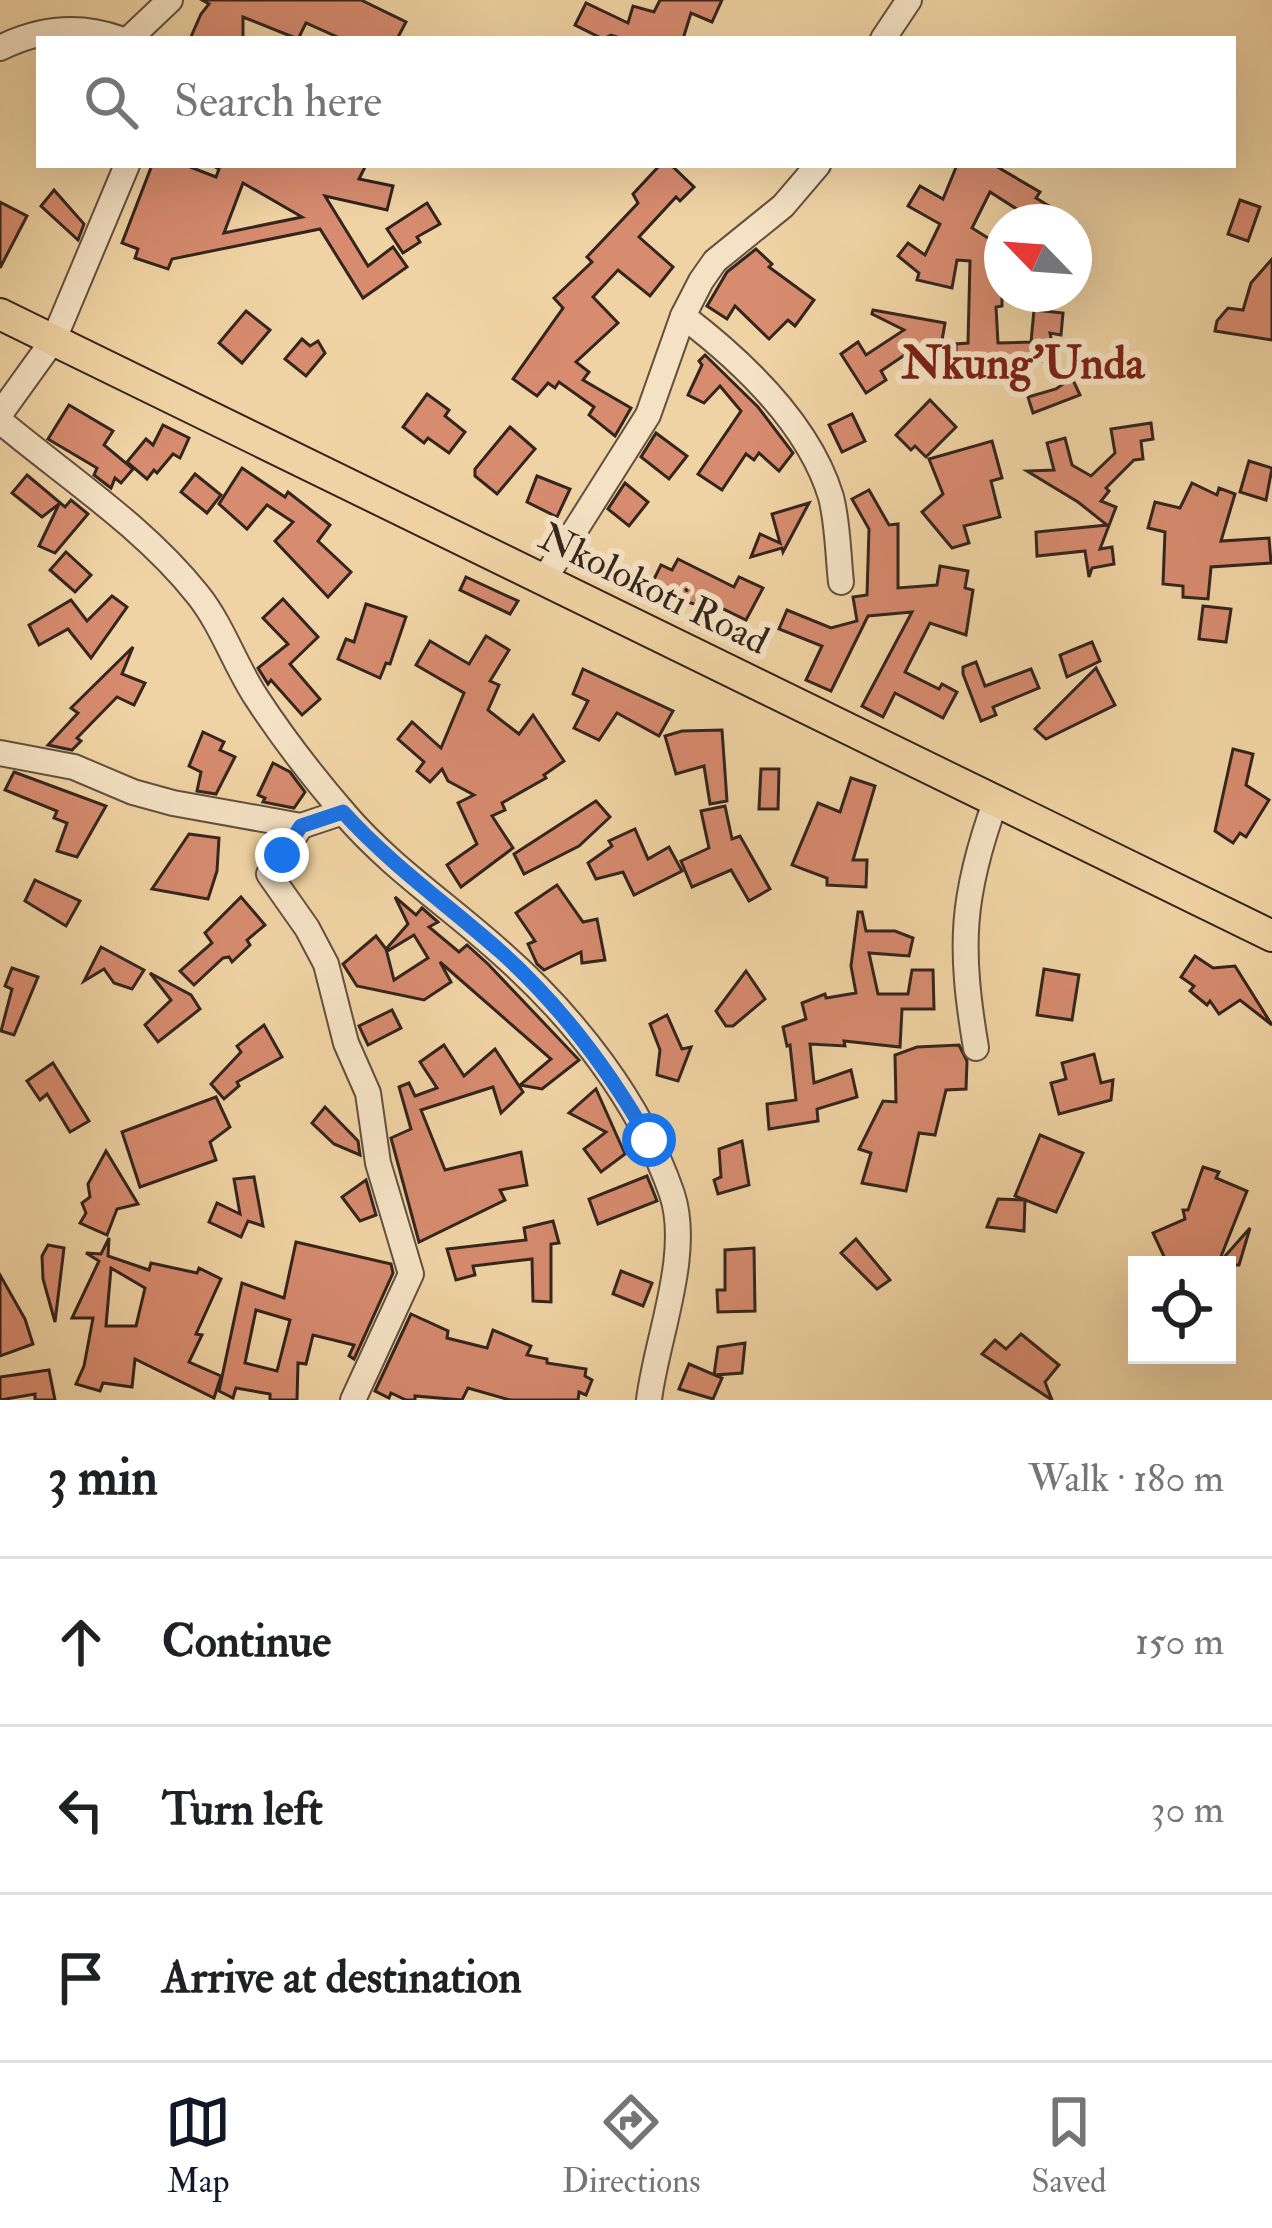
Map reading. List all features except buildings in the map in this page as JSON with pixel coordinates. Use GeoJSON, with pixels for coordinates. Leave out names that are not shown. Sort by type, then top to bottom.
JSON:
{"type":"FeatureCollection","features":[{"type":"Feature","properties":{"kind":"main road","name":"Nkolokoti Road"},"geometry":{"type":"LineString","coordinates":[[0,314],[1272,936]]}},
{"type":"Feature","properties":{"kind":"street"},"geometry":{"type":"LineString","coordinates":[[128,36],[170,0]]}},
{"type":"Feature","properties":{"kind":"street"},"geometry":{"type":"LineString","coordinates":[[885,36],[909,0]]}},
{"type":"Feature","properties":{"kind":"street"},"geometry":{"type":"LineString","coordinates":[[0,48],[31,32],[95,30],[115,36]]}},
{"type":"Feature","properties":{"kind":"street"},"geometry":{"type":"LineString","coordinates":[[126,168],[54,339],[0,418],[143,536],[200,597],[257,698],[343,812],[381,854],[533,984],[616,1083],[649,1140],[673,1197],[677,1224],[670,1310],[649,1400]]}},
{"type":"Feature","properties":{"kind":"street"},"geometry":{"type":"LineString","coordinates":[[545,578],[648,416],[683,316],[715,262],[783,206],[815,168]]}},
{"type":"Feature","properties":{"kind":"street"},"geometry":{"type":"LineString","coordinates":[[683,316],[752,377],[816,459],[832,500],[841,582]]}},
{"type":"Feature","properties":{"kind":"street"},"geometry":{"type":"LineString","coordinates":[[0,754],[74,766],[133,792],[173,802],[301,826],[343,812]]}},
{"type":"Feature","properties":{"kind":"street"},"geometry":{"type":"LineString","coordinates":[[976,1048],[964,976],[965,919],[976,854],[997,800]]}},
{"type":"Feature","properties":{"kind":"street"},"geometry":{"type":"LineString","coordinates":[[301,826],[269,874],[308,928],[326,964],[346,1043],[368,1094],[378,1162],[410,1274],[353,1400]]}},
{"type":"Feature","properties":{"kind":"district","name":"Nkung'Unda"},"geometry":{"type":"Point","coordinates":[1023,364]}},
{"type":"Feature","properties":{"kind":"route"},"geometry":{"type":"LineString","coordinates":[[282,855],[301,826],[343,812],[381,854],[533,984],[616,1083],[649,1140]]}}]}
